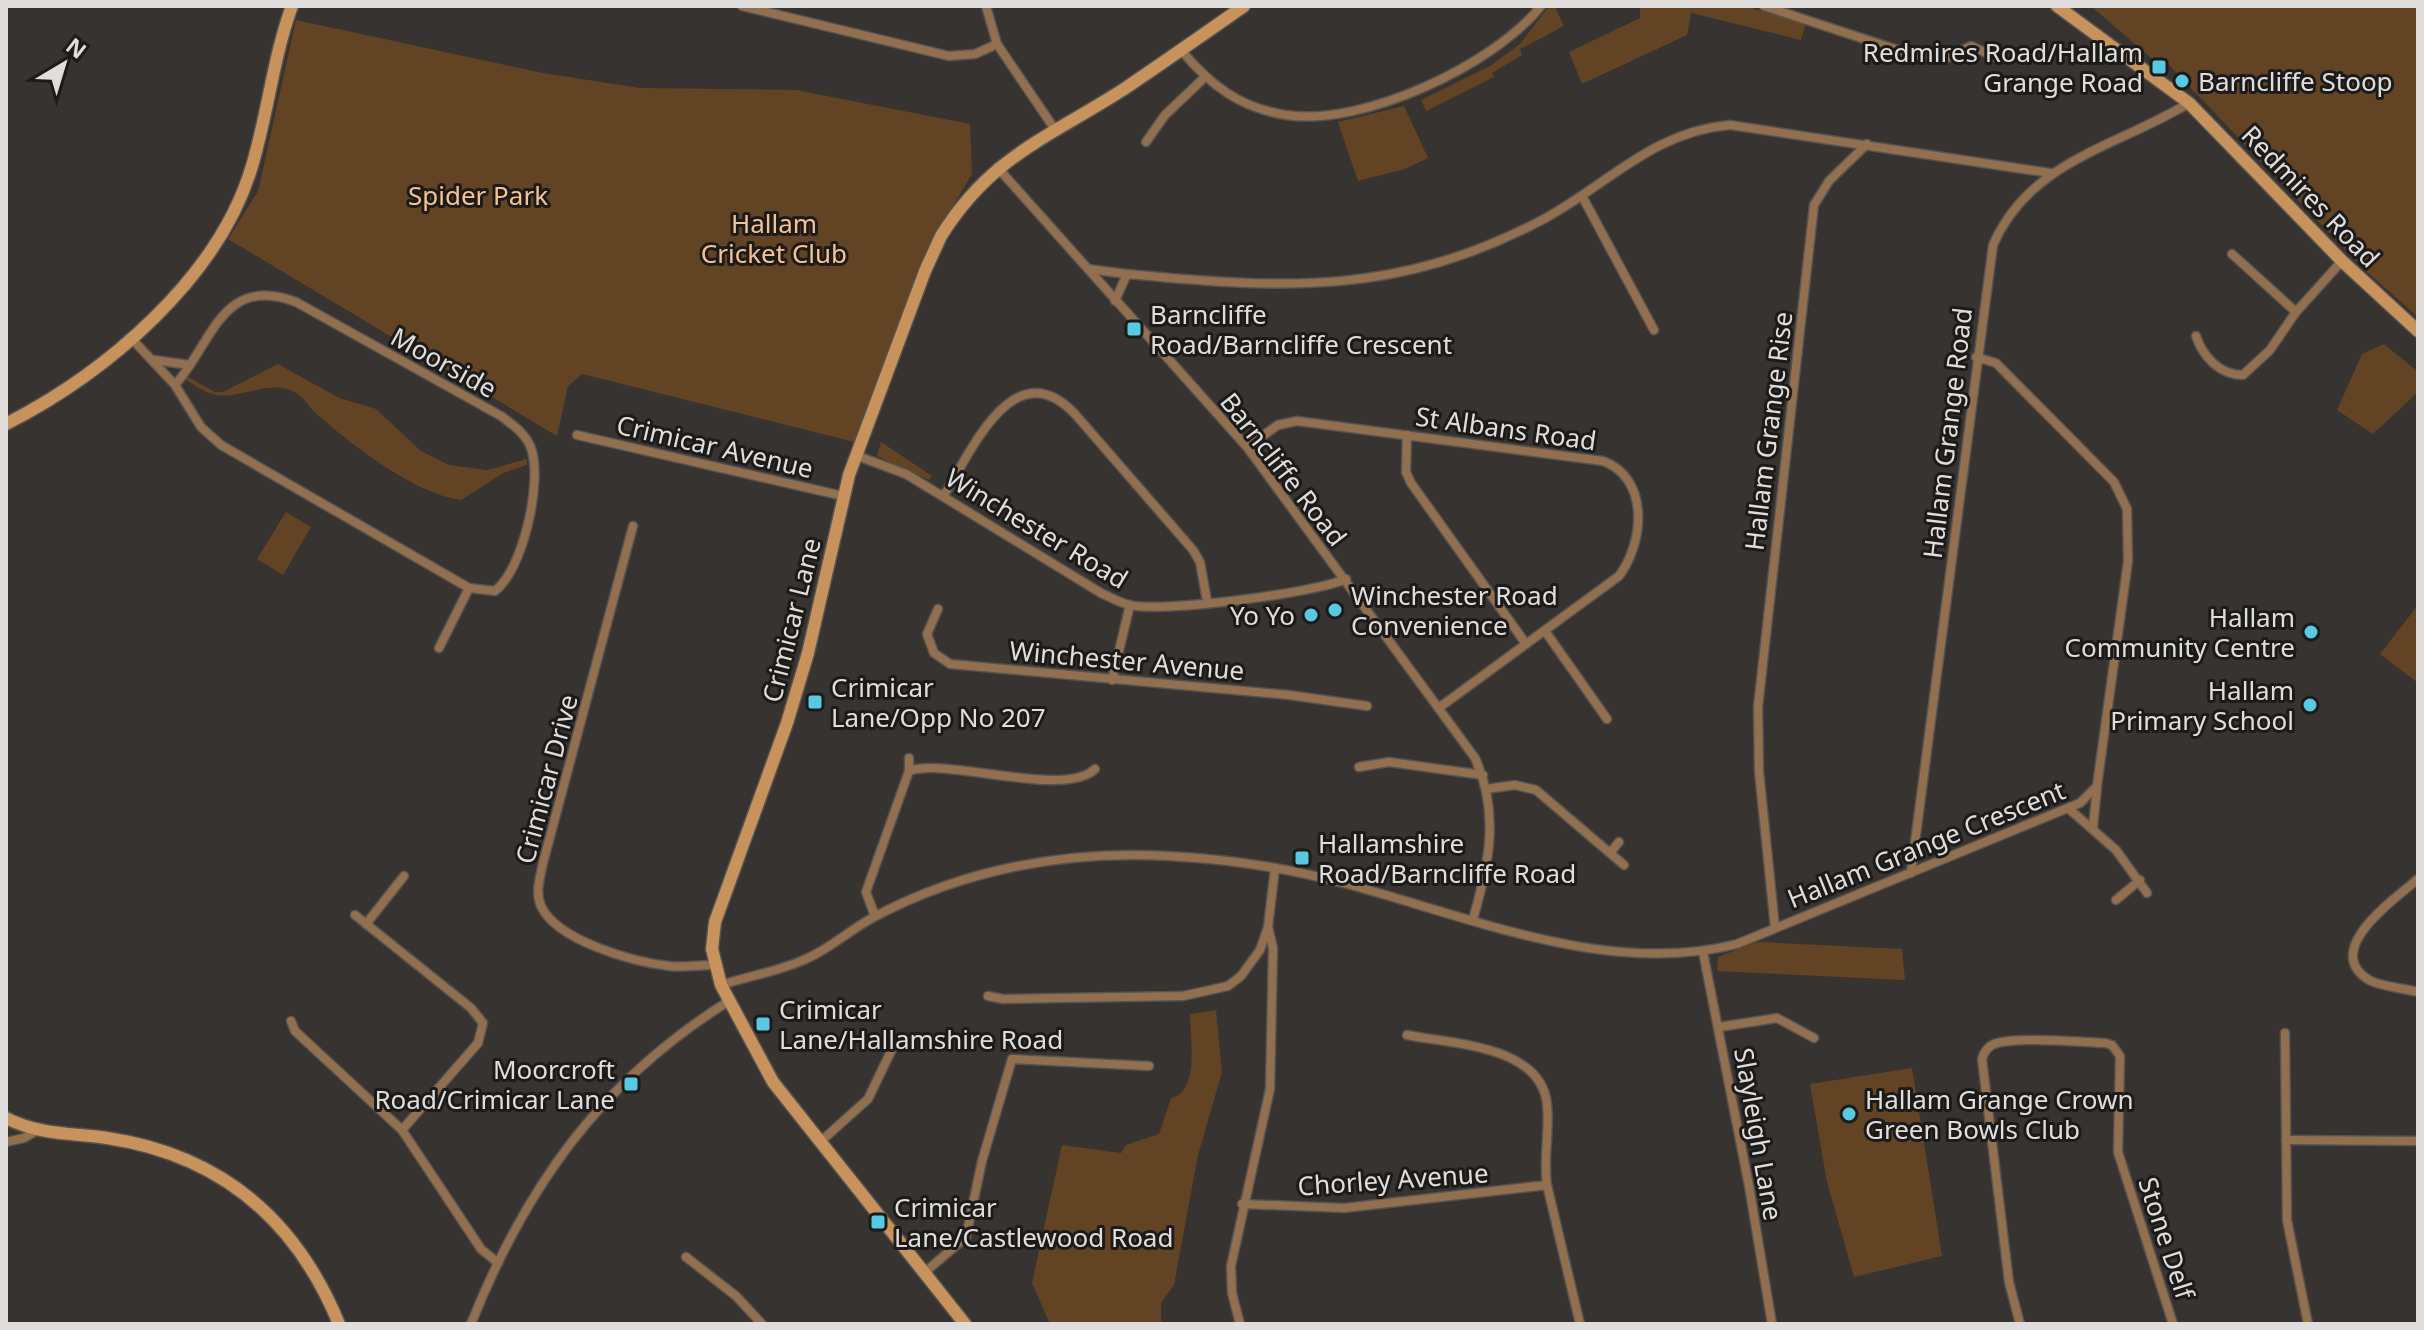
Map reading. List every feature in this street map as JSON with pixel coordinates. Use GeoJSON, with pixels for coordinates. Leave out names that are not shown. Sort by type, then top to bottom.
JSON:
{"type":"FeatureCollection","features":[{"type":"Feature","properties":{"kind":"street"},"geometry":{"type":"LineString","coordinates":[[6,424],[70,390],[132,339],[182,286],[242,194],[252,168],[278,49],[292,6]]}},
{"type":"Feature","properties":{"kind":"street"},"geometry":{"type":"LineString","coordinates":[[742,6],[949,56],[964,57],[997,44]]}},
{"type":"Feature","properties":{"kind":"street"},"geometry":{"type":"LineString","coordinates":[[986,6],[997,44],[1056,131]]}},
{"type":"Feature","properties":{"kind":"street","name":"Crimicar Lane"},"geometry":{"type":"LineString","coordinates":[[965,1324],[773,1082],[713,965],[715,922],[787,723],[855,455],[941,236],[960,205],[997,167],[1181,50],[1244,6]]}},
{"type":"Feature","properties":{"kind":"street"},"geometry":{"type":"LineString","coordinates":[[1181,50],[1204,78],[1232,98],[1285,115],[1318,116],[1363,108],[1420,88],[1481,58],[1511,38],[1541,6]]}},
{"type":"Feature","properties":{"kind":"street"},"geometry":{"type":"LineString","coordinates":[[1764,6],[1913,55],[1947,58],[1971,46],[1997,58]]}},
{"type":"Feature","properties":{"kind":"street","name":"Redmires Road"},"geometry":{"type":"LineString","coordinates":[[2057,6],[2189,103],[2342,261],[2418,331]]}},
{"type":"Feature","properties":{"kind":"street"},"geometry":{"type":"LineString","coordinates":[[1146,142],[1165,115],[1204,78]]}},
{"type":"Feature","properties":{"kind":"street","name":"Hallam Grange Road"},"geometry":{"type":"LineString","coordinates":[[1911,873],[1993,245],[2022,199],[2050,173],[2189,103]]}},
{"type":"Feature","properties":{"kind":"street"},"geometry":{"type":"LineString","coordinates":[[1087,269],[1272,286],[1367,280],[1475,251],[1545,218],[1582,196],[1644,151],[1709,127],[1730,125],[2050,173]]}},
{"type":"Feature","properties":{"kind":"street","name":"Hallam Grange Rise"},"geometry":{"type":"LineString","coordinates":[[1775,928],[1759,771],[1758,707],[1814,205],[1829,181],[1867,144]]}},
{"type":"Feature","properties":{"kind":"street","name":"Barncliffe Road"},"geometry":{"type":"LineString","coordinates":[[997,167],[1247,447],[1440,707],[1483,775],[1486,789],[1490,852],[1473,919]]}},
{"type":"Feature","properties":{"kind":"street"},"geometry":{"type":"LineString","coordinates":[[1582,196],[1654,330]]}},
{"type":"Feature","properties":{"kind":"street"},"geometry":{"type":"LineString","coordinates":[[2232,254],[2296,312]]}},
{"type":"Feature","properties":{"kind":"street"},"geometry":{"type":"LineString","coordinates":[[2196,336],[2206,357],[2223,370],[2243,375],[2270,350],[2296,312],[2342,261]]}},
{"type":"Feature","properties":{"kind":"street"},"geometry":{"type":"LineString","coordinates":[[1115,301],[1127,274]]}},
{"type":"Feature","properties":{"kind":"street","name":"Moorside"},"geometry":{"type":"LineString","coordinates":[[175,385],[228,308],[250,296],[265,293],[296,302],[514,426],[531,448],[533,459],[529,515],[518,554],[503,585],[485,593],[469,588]]}},
{"type":"Feature","properties":{"kind":"street"},"geometry":{"type":"LineString","coordinates":[[132,339],[175,385],[190,414],[221,445],[469,588],[439,648]]}},
{"type":"Feature","properties":{"kind":"street","name":"Hallam Grange Crescent"},"geometry":{"type":"LineString","coordinates":[[721,985],[807,959],[875,916],[963,880],[1063,859],[1166,856],[1275,868],[1555,941],[1652,953],[1703,952],[1775,928],[2080,803],[2097,786],[2128,561],[2127,509],[2114,482],[1996,363],[1976,357]]}},
{"type":"Feature","properties":{"kind":"street"},"geometry":{"type":"LineString","coordinates":[[153,360],[190,365]]}},
{"type":"Feature","properties":{"kind":"street"},"geometry":{"type":"LineString","coordinates":[[944,495],[993,417],[1008,401],[1027,394],[1058,400],[1075,414],[1193,550],[1200,562],[1207,601]]}},
{"type":"Feature","properties":{"kind":"street","name":"St Albans Road"},"geometry":{"type":"LineString","coordinates":[[1247,447],[1286,422],[1603,461],[1614,465],[1631,481],[1636,491],[1637,520],[1625,568],[1440,707]]}},
{"type":"Feature","properties":{"kind":"street","name":"Crimicar Avenue"},"geometry":{"type":"LineString","coordinates":[[577,435],[843,496]]}},
{"type":"Feature","properties":{"kind":"street"},"geometry":{"type":"LineString","coordinates":[[1407,435],[1406,472],[1411,483],[1526,644]]}},
{"type":"Feature","properties":{"kind":"street","name":"Winchester Road"},"geometry":{"type":"LineString","coordinates":[[855,455],[906,474],[1101,593],[1130,605],[1207,601],[1319,589],[1346,579]]}},
{"type":"Feature","properties":{"kind":"street","name":"Crimicar Drive"},"geometry":{"type":"LineString","coordinates":[[633,526],[543,863],[538,895],[550,920],[584,940],[647,963],[673,967],[713,965]]}},
{"type":"Feature","properties":{"kind":"street"},"geometry":{"type":"LineString","coordinates":[[1112,680],[1130,605]]}},
{"type":"Feature","properties":{"kind":"street","name":"Winchester Avenue"},"geometry":{"type":"LineString","coordinates":[[938,609],[927,634],[934,653],[950,664],[1303,696],[1367,706]]}},
{"type":"Feature","properties":{"kind":"street"},"geometry":{"type":"LineString","coordinates":[[1545,631],[1607,719]]}},
{"type":"Feature","properties":{"kind":"street"},"geometry":{"type":"LineString","coordinates":[[875,916],[866,892],[909,771],[909,758]]}},
{"type":"Feature","properties":{"kind":"street"},"geometry":{"type":"LineString","coordinates":[[1359,767],[1389,762],[1483,775]]}},
{"type":"Feature","properties":{"kind":"street"},"geometry":{"type":"LineString","coordinates":[[909,771],[1039,779],[1087,775],[1095,769]]}},
{"type":"Feature","properties":{"kind":"street"},"geometry":{"type":"LineString","coordinates":[[1486,789],[1515,785],[1536,790],[1624,865]]}},
{"type":"Feature","properties":{"kind":"street"},"geometry":{"type":"LineString","coordinates":[[2093,827],[2097,786]]}},
{"type":"Feature","properties":{"kind":"street"},"geometry":{"type":"LineString","coordinates":[[2068,808],[2093,827],[2140,880],[2147,893]]}},
{"type":"Feature","properties":{"kind":"street"},"geometry":{"type":"LineString","coordinates":[[1610,853],[1619,842]]}},
{"type":"Feature","properties":{"kind":"street"},"geometry":{"type":"LineString","coordinates":[[988,996],[1003,999],[1183,996],[1213,992],[1241,976],[1260,950],[1268,927],[1275,868]]}},
{"type":"Feature","properties":{"kind":"street"},"geometry":{"type":"LineString","coordinates":[[366,924],[404,876]]}},
{"type":"Feature","properties":{"kind":"street"},"geometry":{"type":"LineString","coordinates":[[2418,879],[2358,933],[2353,948],[2357,967],[2371,981],[2418,992]]}},
{"type":"Feature","properties":{"kind":"street"},"geometry":{"type":"LineString","coordinates":[[2116,900],[2140,880]]}},
{"type":"Feature","properties":{"kind":"street"},"geometry":{"type":"LineString","coordinates":[[355,915],[478,1015],[483,1023],[478,1043],[402,1130]]}},
{"type":"Feature","properties":{"kind":"street"},"geometry":{"type":"LineString","coordinates":[[1240,1324],[1234,1304],[1231,1266],[1242,1204],[1270,1089],[1272,961],[1268,927]]}},
{"type":"Feature","properties":{"kind":"street"},"geometry":{"type":"LineString","coordinates":[[1260,950],[1272,961]]}},
{"type":"Feature","properties":{"kind":"street","name":"Slayleigh Lane"},"geometry":{"type":"LineString","coordinates":[[1703,952],[1772,1324]]}},
{"type":"Feature","properties":{"kind":"street"},"geometry":{"type":"LineString","coordinates":[[471,1324],[498,1263],[549,1174],[583,1125],[613,1090],[661,1047],[729,1001]]}},
{"type":"Feature","properties":{"kind":"street"},"geometry":{"type":"LineString","coordinates":[[1719,1027],[1777,1018],[1814,1038]]}},
{"type":"Feature","properties":{"kind":"street"},"geometry":{"type":"LineString","coordinates":[[291,1021],[295,1031],[402,1130],[481,1249],[498,1263]]}},
{"type":"Feature","properties":{"kind":"street"},"geometry":{"type":"LineString","coordinates":[[2285,1033],[2287,1220],[2308,1324]]}},
{"type":"Feature","properties":{"kind":"street"},"geometry":{"type":"LineString","coordinates":[[1407,1035],[1501,1054],[1522,1064],[1545,1093],[1544,1164],[1547,1185],[1580,1324]]}},
{"type":"Feature","properties":{"kind":"street","name":"Stone Delf"},"geometry":{"type":"LineString","coordinates":[[2020,1324],[2009,1282],[1982,1059],[1989,1046],[1997,1043],[2043,1042],[2105,1043],[2112,1045],[2120,1056],[2118,1152],[2173,1324]]}},
{"type":"Feature","properties":{"kind":"street"},"geometry":{"type":"LineString","coordinates":[[819,1143],[868,1099],[895,1043]]}},
{"type":"Feature","properties":{"kind":"street"},"geometry":{"type":"LineString","coordinates":[[924,1273],[966,1237],[982,1161],[1012,1059],[1149,1066]]}},
{"type":"Feature","properties":{"kind":"street"},"geometry":{"type":"LineString","coordinates":[[6,1118],[36,1131],[160,1148],[211,1168],[232,1183],[307,1260],[327,1294],[339,1324]]}},
{"type":"Feature","properties":{"kind":"street"},"geometry":{"type":"LineString","coordinates":[[6,1142],[24,1138],[36,1131]]}},
{"type":"Feature","properties":{"kind":"street"},"geometry":{"type":"LineString","coordinates":[[2286,1140],[2418,1141]]}},
{"type":"Feature","properties":{"kind":"street","name":"Chorley Avenue"},"geometry":{"type":"LineString","coordinates":[[1242,1204],[1344,1208],[1547,1185]]}},
{"type":"Feature","properties":{"kind":"street"},"geometry":{"type":"LineString","coordinates":[[686,1257],[736,1296],[762,1324]]}},
{"type":"Feature","properties":{"kind":"green space"},"geometry":{"type":"Polygon","coordinates":[[[1549,6],[1562,6],[1556,9],[1564,26],[1520,49],[1522,55],[1492,73],[1494,77],[1426,111],[1421,100],[1490,66],[1520,44],[1549,6]]]}},
{"type":"Feature","properties":{"kind":"green space"},"geometry":{"type":"Polygon","coordinates":[[[1640,6],[1744,6],[1806,23],[1801,40],[1691,13],[1687,35],[1582,84],[1569,52],[1640,18],[1640,6]]]}},
{"type":"Feature","properties":{"kind":"green space"},"geometry":{"type":"Polygon","coordinates":[[[2084,6],[2418,6],[2418,317],[2365,270],[2166,62],[2157,63],[2093,8],[2084,6]]]}},
{"type":"Feature","properties":{"kind":"green space"},"geometry":{"type":"Polygon","coordinates":[[[296,20],[543,73],[640,88],[796,90],[970,124],[972,174],[925,253],[854,442],[582,374],[568,386],[557,436],[228,239],[258,191],[296,20]]]}},
{"type":"Feature","properties":{"kind":"green space"},"geometry":{"type":"Polygon","coordinates":[[[1404,106],[1428,158],[1405,169],[1358,181],[1338,122],[1404,106]]]}},
{"type":"Feature","properties":{"kind":"green space"},"geometry":{"type":"Polygon","coordinates":[[[2384,344],[2418,372],[2418,392],[2373,434],[2337,410],[2362,354],[2384,344]]]}},
{"type":"Feature","properties":{"kind":"green space"},"geometry":{"type":"Polygon","coordinates":[[[278,364],[339,398],[376,409],[421,451],[449,465],[487,470],[527,459],[527,465],[503,473],[461,500],[443,496],[405,479],[367,454],[316,414],[298,394],[288,389],[266,388],[223,396],[206,392],[186,380],[188,377],[215,392],[223,392],[278,364]]]}},
{"type":"Feature","properties":{"kind":"green space"},"geometry":{"type":"Polygon","coordinates":[[[881,442],[932,476],[929,480],[877,456],[881,442]]]}},
{"type":"Feature","properties":{"kind":"green space"},"geometry":{"type":"Polygon","coordinates":[[[286,512],[311,527],[283,575],[257,559],[286,512]]]}},
{"type":"Feature","properties":{"kind":"green space"},"geometry":{"type":"Polygon","coordinates":[[[2418,605],[2418,683],[2380,654],[2418,605]]]}},
{"type":"Feature","properties":{"kind":"green space"},"geometry":{"type":"Polygon","coordinates":[[[1757,942],[1902,949],[1905,980],[1717,971],[1718,957],[1757,942]]]}},
{"type":"Feature","properties":{"kind":"green space"},"geometry":{"type":"Polygon","coordinates":[[[1216,1010],[1222,1072],[1198,1155],[1174,1285],[1161,1303],[1161,1324],[1050,1324],[1032,1283],[1062,1145],[1121,1153],[1126,1145],[1159,1134],[1171,1098],[1180,1094],[1190,1075],[1190,1014],[1216,1010]]]}},
{"type":"Feature","properties":{"kind":"green space"},"geometry":{"type":"Polygon","coordinates":[[[1912,1068],[1942,1256],[1854,1277],[1827,1182],[1810,1084],[1912,1068]]]}},
{"type":"Feature","properties":{"kind":"place","name":"Redmires Road/Hallam Grange Road"},"geometry":{"type":"Point","coordinates":[2159,67]}},
{"type":"Feature","properties":{"kind":"place","name":"Barncliffe Stoop"},"geometry":{"type":"Point","coordinates":[2182,81]}},
{"type":"Feature","properties":{"kind":"place","name":"Barncliffe Road/Barncliffe Crescent"},"geometry":{"type":"Point","coordinates":[1134,329]}},
{"type":"Feature","properties":{"kind":"place","name":"Winchester Road Convenience"},"geometry":{"type":"Point","coordinates":[1335,610]}},
{"type":"Feature","properties":{"kind":"place","name":"Yo Yo"},"geometry":{"type":"Point","coordinates":[1311,615]}},
{"type":"Feature","properties":{"kind":"place","name":"Hallam Community Centre"},"geometry":{"type":"Point","coordinates":[2311,632]}},
{"type":"Feature","properties":{"kind":"place","name":"Crimicar Lane/Opp No 207"},"geometry":{"type":"Point","coordinates":[815,702]}},
{"type":"Feature","properties":{"kind":"place","name":"Hallam Primary School"},"geometry":{"type":"Point","coordinates":[2310,705]}},
{"type":"Feature","properties":{"kind":"place","name":"Hallamshire Road/Barncliffe Road"},"geometry":{"type":"Point","coordinates":[1302,858]}},
{"type":"Feature","properties":{"kind":"place","name":"Crimicar Lane/Hallamshire Road"},"geometry":{"type":"Point","coordinates":[763,1024]}},
{"type":"Feature","properties":{"kind":"place","name":"Moorcroft Road/Crimicar Lane"},"geometry":{"type":"Point","coordinates":[631,1084]}},
{"type":"Feature","properties":{"kind":"place","name":"Hallam Grange Crown Green Bowls Club"},"geometry":{"type":"Point","coordinates":[1849,1114]}},
{"type":"Feature","properties":{"kind":"place","name":"Crimicar Lane/Castlewood Road"},"geometry":{"type":"Point","coordinates":[878,1222]}},
{"type":"Feature","properties":{"kind":"park label","name":"Spider Park"},"geometry":{"type":"Point","coordinates":[478,195]}},
{"type":"Feature","properties":{"kind":"park label","name":"Hallam Cricket Club"},"geometry":{"type":"Point","coordinates":[774,238]}}]}
